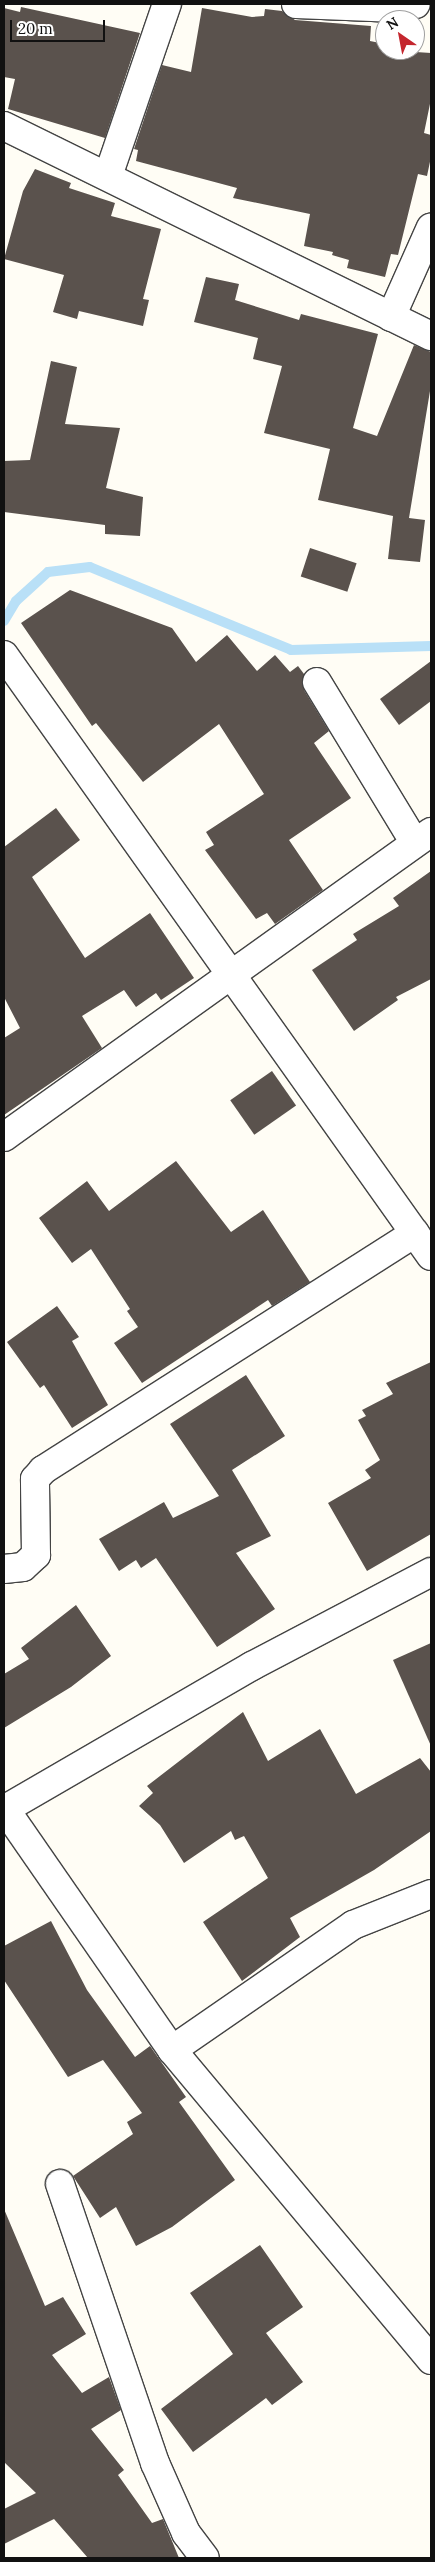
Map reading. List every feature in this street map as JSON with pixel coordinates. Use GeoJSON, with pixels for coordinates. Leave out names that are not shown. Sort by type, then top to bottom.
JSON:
{"type":"FeatureCollection","features":[{"type":"Feature","properties":{"kind":"street"},"geometry":{"type":"LineString","coordinates":[[108,176],[166,4]]}},
{"type":"Feature","properties":{"kind":"street"},"geometry":{"type":"LineString","coordinates":[[296,4],[397,8],[416,4]]}},
{"type":"Feature","properties":{"kind":"street"},"geometry":{"type":"LineString","coordinates":[[4,126],[431,336]]}},
{"type":"Feature","properties":{"kind":"street"},"geometry":{"type":"LineString","coordinates":[[390,317],[431,227]]}},
{"type":"Feature","properties":{"kind":"street"},"geometry":{"type":"LineString","coordinates":[[4,655],[431,1256]]}},
{"type":"Feature","properties":{"kind":"street"},"geometry":{"type":"LineString","coordinates":[[4,1137],[423,837],[318,682]]}},
{"type":"Feature","properties":{"kind":"street"},"geometry":{"type":"LineString","coordinates":[[4,1569],[23,1567],[36,1555],[35,1479],[43,1470],[415,1233]]}},
{"type":"Feature","properties":{"kind":"street"},"geometry":{"type":"LineString","coordinates":[[431,1572],[252,1666],[5,1809],[172,2050],[431,2360]]}},
{"type":"Feature","properties":{"kind":"street"},"geometry":{"type":"LineString","coordinates":[[172,2050],[353,1925],[431,1894]]}},
{"type":"Feature","properties":{"kind":"street"},"geometry":{"type":"LineString","coordinates":[[60,2184],[155,2463],[186,2533],[205,2558]]}},
{"type":"Feature","properties":{"kind":"building"},"geometry":{"type":"Polygon","coordinates":[[[21,7],[140,33],[105,138],[8,109],[15,79],[4,77],[4,8],[20,12],[21,7]]]}},
{"type":"Feature","properties":{"kind":"building"},"geometry":{"type":"Polygon","coordinates":[[[202,8],[252,17],[264,16],[265,9],[282,11],[295,20],[371,26],[370,41],[375,42],[375,60],[425,60],[425,53],[431,53],[431,99],[424,133],[431,135],[431,157],[427,176],[418,174],[398,255],[391,254],[385,277],[347,268],[349,260],[332,255],[333,252],[304,246],[310,214],[233,198],[237,188],[136,161],[138,150],[134,149],[162,65],[191,72],[202,8]]]}},
{"type":"Feature","properties":{"kind":"building"},"geometry":{"type":"Polygon","coordinates":[[[35,169],[71,183],[69,188],[115,203],[111,216],[161,229],[143,299],[149,300],[143,326],[79,311],[77,319],[53,312],[64,275],[4,259],[23,191],[35,169]]]}},
{"type":"Feature","properties":{"kind":"building"},"geometry":{"type":"Polygon","coordinates":[[[206,277],[239,284],[235,300],[299,320],[301,314],[378,334],[353,428],[377,436],[414,345],[431,352],[431,385],[409,518],[425,520],[420,562],[388,559],[393,516],[318,500],[330,449],[264,433],[282,366],[253,359],[258,338],[194,322],[206,277]]]}},
{"type":"Feature","properties":{"kind":"building"},"geometry":{"type":"Polygon","coordinates":[[[51,361],[77,367],[65,424],[120,428],[106,488],[143,497],[140,536],[105,534],[105,525],[4,512],[4,461],[30,460],[51,361]]]}},
{"type":"Feature","properties":{"kind":"building"},"geometry":{"type":"Polygon","coordinates":[[[310,548],[357,563],[347,592],[301,577],[310,548]]]}},
{"type":"Feature","properties":{"kind":"building"},"geometry":{"type":"Polygon","coordinates":[[[70,590],[172,628],[196,662],[227,635],[257,671],[275,655],[290,672],[298,666],[304,674],[304,690],[329,731],[314,743],[351,798],[289,840],[323,890],[275,924],[267,913],[256,919],[205,850],[214,845],[206,832],[264,794],[219,724],[143,782],[96,723],[92,726],[21,623],[70,590]]]}},
{"type":"Feature","properties":{"kind":"building"},"geometry":{"type":"Polygon","coordinates":[[[431,661],[431,701],[399,725],[380,699],[431,661]]]}},
{"type":"Feature","properties":{"kind":"building"},"geometry":{"type":"Polygon","coordinates":[[[56,808],[80,840],[32,877],[85,958],[150,913],[194,978],[161,1000],[156,993],[136,1007],[124,990],[82,1016],[102,1048],[4,1115],[4,1038],[20,1028],[4,997],[4,847],[56,808]]]}},
{"type":"Feature","properties":{"kind":"building"},"geometry":{"type":"Polygon","coordinates":[[[431,871],[431,979],[396,997],[398,1000],[354,1031],[312,970],[357,940],[353,934],[399,906],[393,898],[431,871]]]}},
{"type":"Feature","properties":{"kind":"building"},"geometry":{"type":"Polygon","coordinates":[[[272,1071],[296,1105],[254,1135],[230,1100],[272,1071]]]}},
{"type":"Feature","properties":{"kind":"building"},"geometry":{"type":"Polygon","coordinates":[[[176,1161],[231,1232],[263,1210],[310,1282],[272,1306],[268,1300],[142,1383],[114,1343],[138,1327],[127,1311],[130,1309],[91,1249],[72,1263],[39,1218],[87,1181],[109,1211],[176,1161]]]}},
{"type":"Feature","properties":{"kind":"building"},"geometry":{"type":"Polygon","coordinates":[[[57,1306],[79,1337],[72,1341],[108,1405],[72,1428],[44,1385],[40,1388],[7,1342],[57,1306]]]}},
{"type":"Feature","properties":{"kind":"building"},"geometry":{"type":"Polygon","coordinates":[[[431,1362],[431,1534],[367,1571],[328,1503],[371,1478],[365,1470],[380,1460],[358,1420],[366,1416],[362,1410],[393,1394],[386,1383],[431,1362]]]}},
{"type":"Feature","properties":{"kind":"building"},"geometry":{"type":"Polygon","coordinates":[[[246,1375],[285,1436],[232,1470],[271,1536],[236,1553],[275,1609],[217,1647],[156,1558],[141,1568],[136,1560],[119,1571],[99,1539],[164,1502],[173,1518],[219,1496],[170,1424],[246,1375]]]}},
{"type":"Feature","properties":{"kind":"building"},"geometry":{"type":"Polygon","coordinates":[[[76,1605],[111,1656],[71,1687],[4,1728],[4,1674],[29,1659],[21,1648],[76,1605]]]}},
{"type":"Feature","properties":{"kind":"building"},"geometry":{"type":"Polygon","coordinates":[[[431,1643],[431,1746],[393,1660],[431,1643]]]}},
{"type":"Feature","properties":{"kind":"building"},"geometry":{"type":"Polygon","coordinates":[[[243,1712],[268,1761],[320,1729],[356,1794],[420,1758],[431,1772],[431,1831],[374,1870],[290,1918],[300,1937],[242,1981],[203,1922],[268,1878],[244,1836],[235,1840],[231,1831],[184,1863],[160,1825],[139,1806],[153,1793],[147,1786],[243,1712]]]}},
{"type":"Feature","properties":{"kind":"building"},"geometry":{"type":"Polygon","coordinates":[[[51,1921],[87,1990],[135,2057],[150,2046],[186,2097],[179,2102],[235,2180],[172,2227],[136,2246],[116,2207],[100,2218],[73,2176],[133,2134],[127,2122],[142,2113],[103,2060],[68,2077],[4,1980],[4,1946],[51,1921]]]}},
{"type":"Feature","properties":{"kind":"building"},"geometry":{"type":"Polygon","coordinates":[[[4,2209],[45,2306],[63,2297],[86,2334],[52,2355],[82,2393],[109,2377],[121,2410],[91,2429],[124,2470],[118,2475],[152,2523],[163,2519],[179,2558],[88,2558],[54,2519],[4,2544],[4,2509],[36,2493],[4,2462],[4,2209]]]}},
{"type":"Feature","properties":{"kind":"building"},"geometry":{"type":"Polygon","coordinates":[[[260,2245],[303,2307],[266,2333],[303,2382],[272,2405],[266,2398],[193,2452],[161,2409],[233,2354],[190,2293],[260,2245]]]}},
{"type":"Feature","properties":{"kind":"waterway"},"geometry":{"type":"LineString","coordinates":[[4,621],[16,601],[48,572],[90,567],[291,650],[431,646]]}}]}
